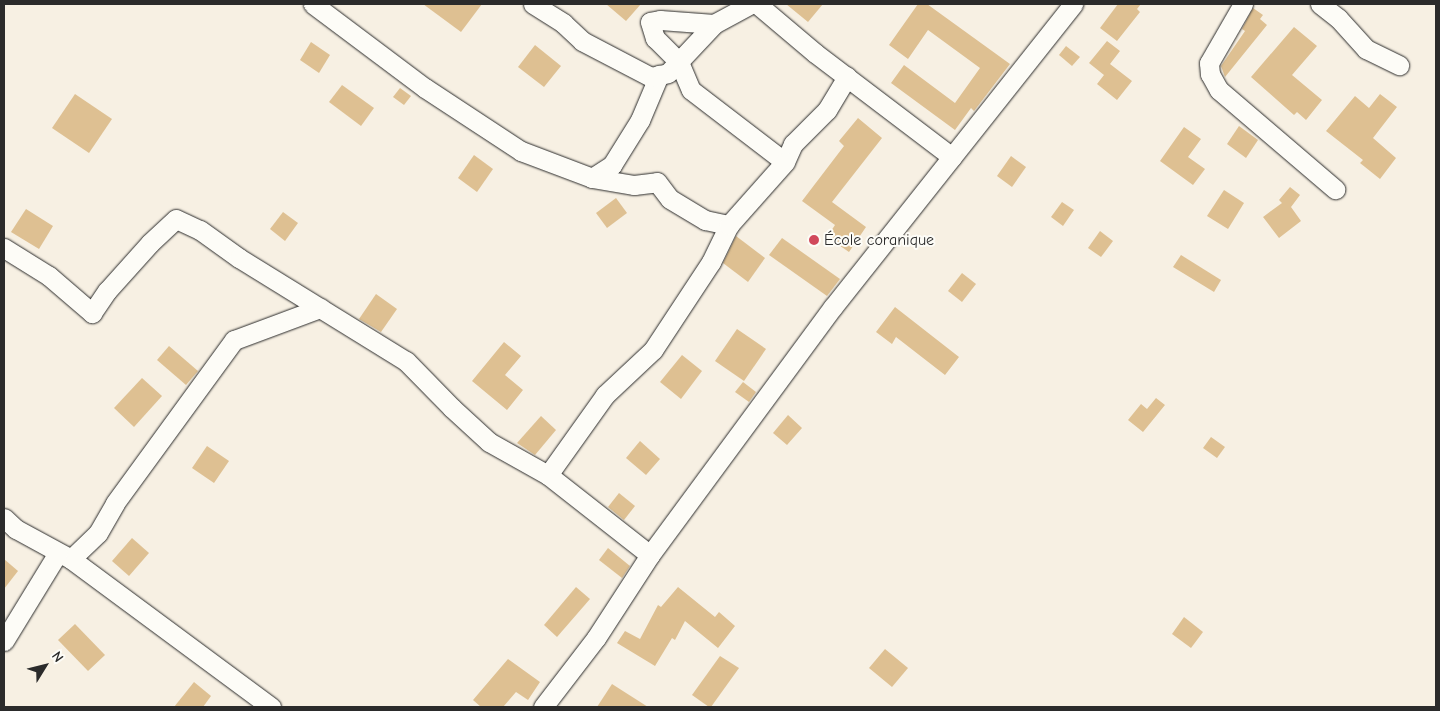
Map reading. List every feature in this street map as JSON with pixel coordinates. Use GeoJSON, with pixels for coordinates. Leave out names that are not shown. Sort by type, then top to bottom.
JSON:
{"type":"FeatureCollection","features":[{"type":"Feature","properties":{"kind":"street"},"geometry":{"type":"LineString","coordinates":[[313,4],[425,88],[521,151],[592,178],[634,185],[657,182],[670,199],[706,220],[729,225]]}},
{"type":"Feature","properties":{"kind":"street"},"geometry":{"type":"LineString","coordinates":[[533,4],[563,23],[582,41],[651,77],[668,73],[714,24],[751,4]]}},
{"type":"Feature","properties":{"kind":"street"},"geometry":{"type":"LineString","coordinates":[[757,4],[847,77],[952,157]]}},
{"type":"Feature","properties":{"kind":"street"},"geometry":{"type":"LineString","coordinates":[[543,707],[596,638],[650,555],[833,307],[1073,4]]}},
{"type":"Feature","properties":{"kind":"street"},"geometry":{"type":"LineString","coordinates":[[1243,4],[1209,63],[1210,74],[1219,90],[1335,189]]}},
{"type":"Feature","properties":{"kind":"street"},"geometry":{"type":"LineString","coordinates":[[1320,4],[1338,18],[1366,49],[1399,65]]}},
{"type":"Feature","properties":{"kind":"street"},"geometry":{"type":"LineString","coordinates":[[714,24],[660,20],[650,22],[655,38],[680,62],[691,90],[785,162]]}},
{"type":"Feature","properties":{"kind":"street"},"geometry":{"type":"LineString","coordinates":[[592,178],[612,165],[640,120],[659,76]]}},
{"type":"Feature","properties":{"kind":"street"},"geometry":{"type":"LineString","coordinates":[[548,475],[605,395],[653,350],[707,269],[729,225],[785,162],[793,144],[828,110],[847,77]]}},
{"type":"Feature","properties":{"kind":"street"},"geometry":{"type":"LineString","coordinates":[[4,248],[49,276],[92,313],[107,291],[150,243],[176,219],[200,230],[239,258],[406,361],[452,408],[489,442],[548,475],[650,555]]}},
{"type":"Feature","properties":{"kind":"street"},"geometry":{"type":"LineString","coordinates":[[4,641],[64,556],[98,533],[115,503],[234,340],[320,308]]}},
{"type":"Feature","properties":{"kind":"street"},"geometry":{"type":"LineString","coordinates":[[4,518],[16,529],[64,556],[271,707]]}},
{"type":"Feature","properties":{"kind":"building"},"geometry":{"type":"Polygon","coordinates":[[[423,4],[482,4],[461,32],[423,4]]]}},
{"type":"Feature","properties":{"kind":"building"},"geometry":{"type":"Polygon","coordinates":[[[606,4],[641,4],[626,21],[606,4]]]}},
{"type":"Feature","properties":{"kind":"building"},"geometry":{"type":"Polygon","coordinates":[[[786,4],[823,4],[808,22],[786,4]]]}},
{"type":"Feature","properties":{"kind":"building"},"geometry":{"type":"Polygon","coordinates":[[[918,4],[927,4],[1010,64],[974,111],[971,108],[955,130],[891,83],[904,65],[955,103],[980,68],[928,30],[908,59],[889,45],[918,4]]]}},
{"type":"Feature","properties":{"kind":"building"},"geometry":{"type":"Polygon","coordinates":[[[1118,4],[1141,4],[1137,9],[1140,12],[1117,41],[1100,28],[1118,4]]]}},
{"type":"Feature","properties":{"kind":"building"},"geometry":{"type":"Polygon","coordinates":[[[1253,8],[1263,15],[1260,19],[1267,25],[1225,77],[1221,66],[1245,31],[1242,29],[1253,8]]]}},
{"type":"Feature","properties":{"kind":"building"},"geometry":{"type":"Polygon","coordinates":[[[1294,27],[1317,46],[1292,75],[1322,100],[1306,120],[1297,112],[1294,115],[1251,77],[1294,27]]]}},
{"type":"Feature","properties":{"kind":"building"},"geometry":{"type":"Polygon","coordinates":[[[1107,41],[1120,51],[1110,64],[1132,81],[1117,100],[1097,84],[1104,75],[1089,63],[1107,41]]]}},
{"type":"Feature","properties":{"kind":"building"},"geometry":{"type":"Polygon","coordinates":[[[311,42],[330,55],[319,73],[300,60],[311,42]]]}},
{"type":"Feature","properties":{"kind":"building"},"geometry":{"type":"Polygon","coordinates":[[[535,45],[561,66],[544,87],[518,67],[535,45]]]}},
{"type":"Feature","properties":{"kind":"building"},"geometry":{"type":"Polygon","coordinates":[[[1066,46],[1080,57],[1072,66],[1059,55],[1066,46]]]}},
{"type":"Feature","properties":{"kind":"building"},"geometry":{"type":"Polygon","coordinates":[[[342,85],[374,108],[361,126],[329,102],[342,85]]]}},
{"type":"Feature","properties":{"kind":"building"},"geometry":{"type":"Polygon","coordinates":[[[400,88],[411,96],[404,105],[393,97],[400,88]]]}},
{"type":"Feature","properties":{"kind":"building"},"geometry":{"type":"Polygon","coordinates":[[[75,94],[112,119],[89,153],[52,128],[75,94]]]}},
{"type":"Feature","properties":{"kind":"building"},"geometry":{"type":"Polygon","coordinates":[[[1380,94],[1397,107],[1373,138],[1396,158],[1380,179],[1360,163],[1363,160],[1326,131],[1355,96],[1369,108],[1380,94]]]}},
{"type":"Feature","properties":{"kind":"building"},"geometry":{"type":"Polygon","coordinates":[[[858,118],[882,138],[832,202],[866,227],[849,252],[827,237],[835,225],[802,201],[844,146],[839,141],[858,118]]]}},
{"type":"Feature","properties":{"kind":"building"},"geometry":{"type":"Polygon","coordinates":[[[1239,126],[1258,140],[1246,158],[1227,144],[1239,126]]]}},
{"type":"Feature","properties":{"kind":"building"},"geometry":{"type":"Polygon","coordinates":[[[1184,127],[1201,139],[1188,157],[1205,169],[1193,185],[1160,161],[1184,127]]]}},
{"type":"Feature","properties":{"kind":"building"},"geometry":{"type":"Polygon","coordinates":[[[474,155],[493,169],[477,192],[458,178],[474,155]]]}},
{"type":"Feature","properties":{"kind":"building"},"geometry":{"type":"Polygon","coordinates":[[[1011,156],[1026,167],[1012,187],[997,176],[1011,156]]]}},
{"type":"Feature","properties":{"kind":"building"},"geometry":{"type":"Polygon","coordinates":[[[1290,187],[1300,195],[1291,207],[1301,221],[1279,238],[1263,217],[1282,203],[1279,200],[1290,187]]]}},
{"type":"Feature","properties":{"kind":"building"},"geometry":{"type":"Polygon","coordinates":[[[1224,190],[1244,203],[1228,229],[1207,216],[1224,190]]]}},
{"type":"Feature","properties":{"kind":"building"},"geometry":{"type":"Polygon","coordinates":[[[616,198],[627,213],[607,228],[596,213],[616,198]]]}},
{"type":"Feature","properties":{"kind":"building"},"geometry":{"type":"Polygon","coordinates":[[[1062,202],[1074,210],[1063,226],[1051,217],[1062,202]]]}},
{"type":"Feature","properties":{"kind":"building"},"geometry":{"type":"Polygon","coordinates":[[[26,209],[53,226],[39,249],[11,232],[26,209]]]}},
{"type":"Feature","properties":{"kind":"building"},"geometry":{"type":"Polygon","coordinates":[[[283,212],[298,223],[285,241],[270,229],[283,212]]]}},
{"type":"Feature","properties":{"kind":"building"},"geometry":{"type":"Polygon","coordinates":[[[1100,231],[1113,241],[1101,257],[1088,248],[1100,231]]]}},
{"type":"Feature","properties":{"kind":"building"},"geometry":{"type":"Polygon","coordinates":[[[736,236],[765,258],[748,282],[723,263],[736,236]]]}},
{"type":"Feature","properties":{"kind":"building"},"geometry":{"type":"Polygon","coordinates":[[[782,238],[840,279],[827,296],[769,255],[782,238]]]}},
{"type":"Feature","properties":{"kind":"building"},"geometry":{"type":"Polygon","coordinates":[[[1181,255],[1221,280],[1214,292],[1173,267],[1181,255]]]}},
{"type":"Feature","properties":{"kind":"building"},"geometry":{"type":"Polygon","coordinates":[[[962,273],[976,284],[962,302],[948,291],[962,273]]]}},
{"type":"Feature","properties":{"kind":"building"},"geometry":{"type":"Polygon","coordinates":[[[376,294],[397,309],[381,332],[359,319],[376,294]]]}},
{"type":"Feature","properties":{"kind":"building"},"geometry":{"type":"Polygon","coordinates":[[[895,307],[959,357],[945,375],[896,337],[892,344],[876,332],[895,307]]]}},
{"type":"Feature","properties":{"kind":"building"},"geometry":{"type":"Polygon","coordinates":[[[737,329],[766,349],[744,381],[715,361],[737,329]]]}},
{"type":"Feature","properties":{"kind":"building"},"geometry":{"type":"Polygon","coordinates":[[[504,342],[521,356],[505,375],[523,390],[507,410],[472,381],[504,342]]]}},
{"type":"Feature","properties":{"kind":"building"},"geometry":{"type":"Polygon","coordinates":[[[169,346],[198,371],[186,385],[157,360],[169,346]]]}},
{"type":"Feature","properties":{"kind":"building"},"geometry":{"type":"Polygon","coordinates":[[[682,355],[702,371],[681,399],[660,382],[682,355]]]}},
{"type":"Feature","properties":{"kind":"building"},"geometry":{"type":"Polygon","coordinates":[[[142,378],[162,396],[134,427],[114,408],[142,378]]]}},
{"type":"Feature","properties":{"kind":"building"},"geometry":{"type":"Polygon","coordinates":[[[743,382],[756,392],[749,402],[735,392],[743,382]]]}},
{"type":"Feature","properties":{"kind":"building"},"geometry":{"type":"Polygon","coordinates":[[[1156,398],[1165,405],[1143,432],[1128,420],[1141,404],[1147,409],[1156,398]]]}},
{"type":"Feature","properties":{"kind":"building"},"geometry":{"type":"Polygon","coordinates":[[[788,415],[802,428],[787,445],[773,433],[788,415]]]}},
{"type":"Feature","properties":{"kind":"building"},"geometry":{"type":"Polygon","coordinates":[[[541,416],[556,430],[535,455],[517,443],[541,416]]]}},
{"type":"Feature","properties":{"kind":"building"},"geometry":{"type":"Polygon","coordinates":[[[1211,437],[1225,447],[1217,458],[1203,448],[1211,437]]]}},
{"type":"Feature","properties":{"kind":"building"},"geometry":{"type":"Polygon","coordinates":[[[640,441],[660,459],[646,475],[626,458],[640,441]]]}},
{"type":"Feature","properties":{"kind":"building"},"geometry":{"type":"Polygon","coordinates":[[[207,446],[229,461],[214,483],[192,468],[207,446]]]}},
{"type":"Feature","properties":{"kind":"building"},"geometry":{"type":"Polygon","coordinates":[[[619,493],[635,506],[624,520],[608,507],[619,493]]]}},
{"type":"Feature","properties":{"kind":"building"},"geometry":{"type":"Polygon","coordinates":[[[132,538],[149,553],[129,576],[112,561],[132,538]]]}},
{"type":"Feature","properties":{"kind":"building"},"geometry":{"type":"Polygon","coordinates":[[[608,548],[630,566],[622,578],[599,560],[608,548]]]}},
{"type":"Feature","properties":{"kind":"building"},"geometry":{"type":"Polygon","coordinates":[[[4,559],[18,571],[4,589],[4,559]]]}},
{"type":"Feature","properties":{"kind":"building"},"geometry":{"type":"Polygon","coordinates":[[[576,587],[590,599],[557,637],[544,625],[576,587]]]}},
{"type":"Feature","properties":{"kind":"building"},"geometry":{"type":"Polygon","coordinates":[[[678,587],[715,617],[719,612],[735,626],[718,648],[685,621],[675,640],[672,638],[655,666],[617,643],[625,631],[640,639],[658,605],[661,607],[678,587]]]}},
{"type":"Feature","properties":{"kind":"building"},"geometry":{"type":"Polygon","coordinates":[[[1184,617],[1203,632],[1191,648],[1172,634],[1184,617]]]}},
{"type":"Feature","properties":{"kind":"building"},"geometry":{"type":"Polygon","coordinates":[[[75,624],[105,655],[88,671],[58,640],[75,624]]]}},
{"type":"Feature","properties":{"kind":"building"},"geometry":{"type":"Polygon","coordinates":[[[885,649],[908,668],[892,687],[869,668],[885,649]]]}},
{"type":"Feature","properties":{"kind":"building"},"geometry":{"type":"Polygon","coordinates":[[[720,656],[739,668],[711,707],[709,707],[692,695],[720,656]]]}},
{"type":"Feature","properties":{"kind":"building"},"geometry":{"type":"Polygon","coordinates":[[[508,659],[540,682],[528,700],[516,692],[503,707],[481,707],[473,700],[508,659]]]}},
{"type":"Feature","properties":{"kind":"building"},"geometry":{"type":"Polygon","coordinates":[[[194,682],[211,696],[203,707],[174,707],[194,682]]]}},
{"type":"Feature","properties":{"kind":"building"},"geometry":{"type":"Polygon","coordinates":[[[612,684],[648,707],[597,707],[612,684]]]}},
{"type":"Feature","properties":{"kind":"place","name":"École coranique"},"geometry":{"type":"Point","coordinates":[814,240]}}]}
